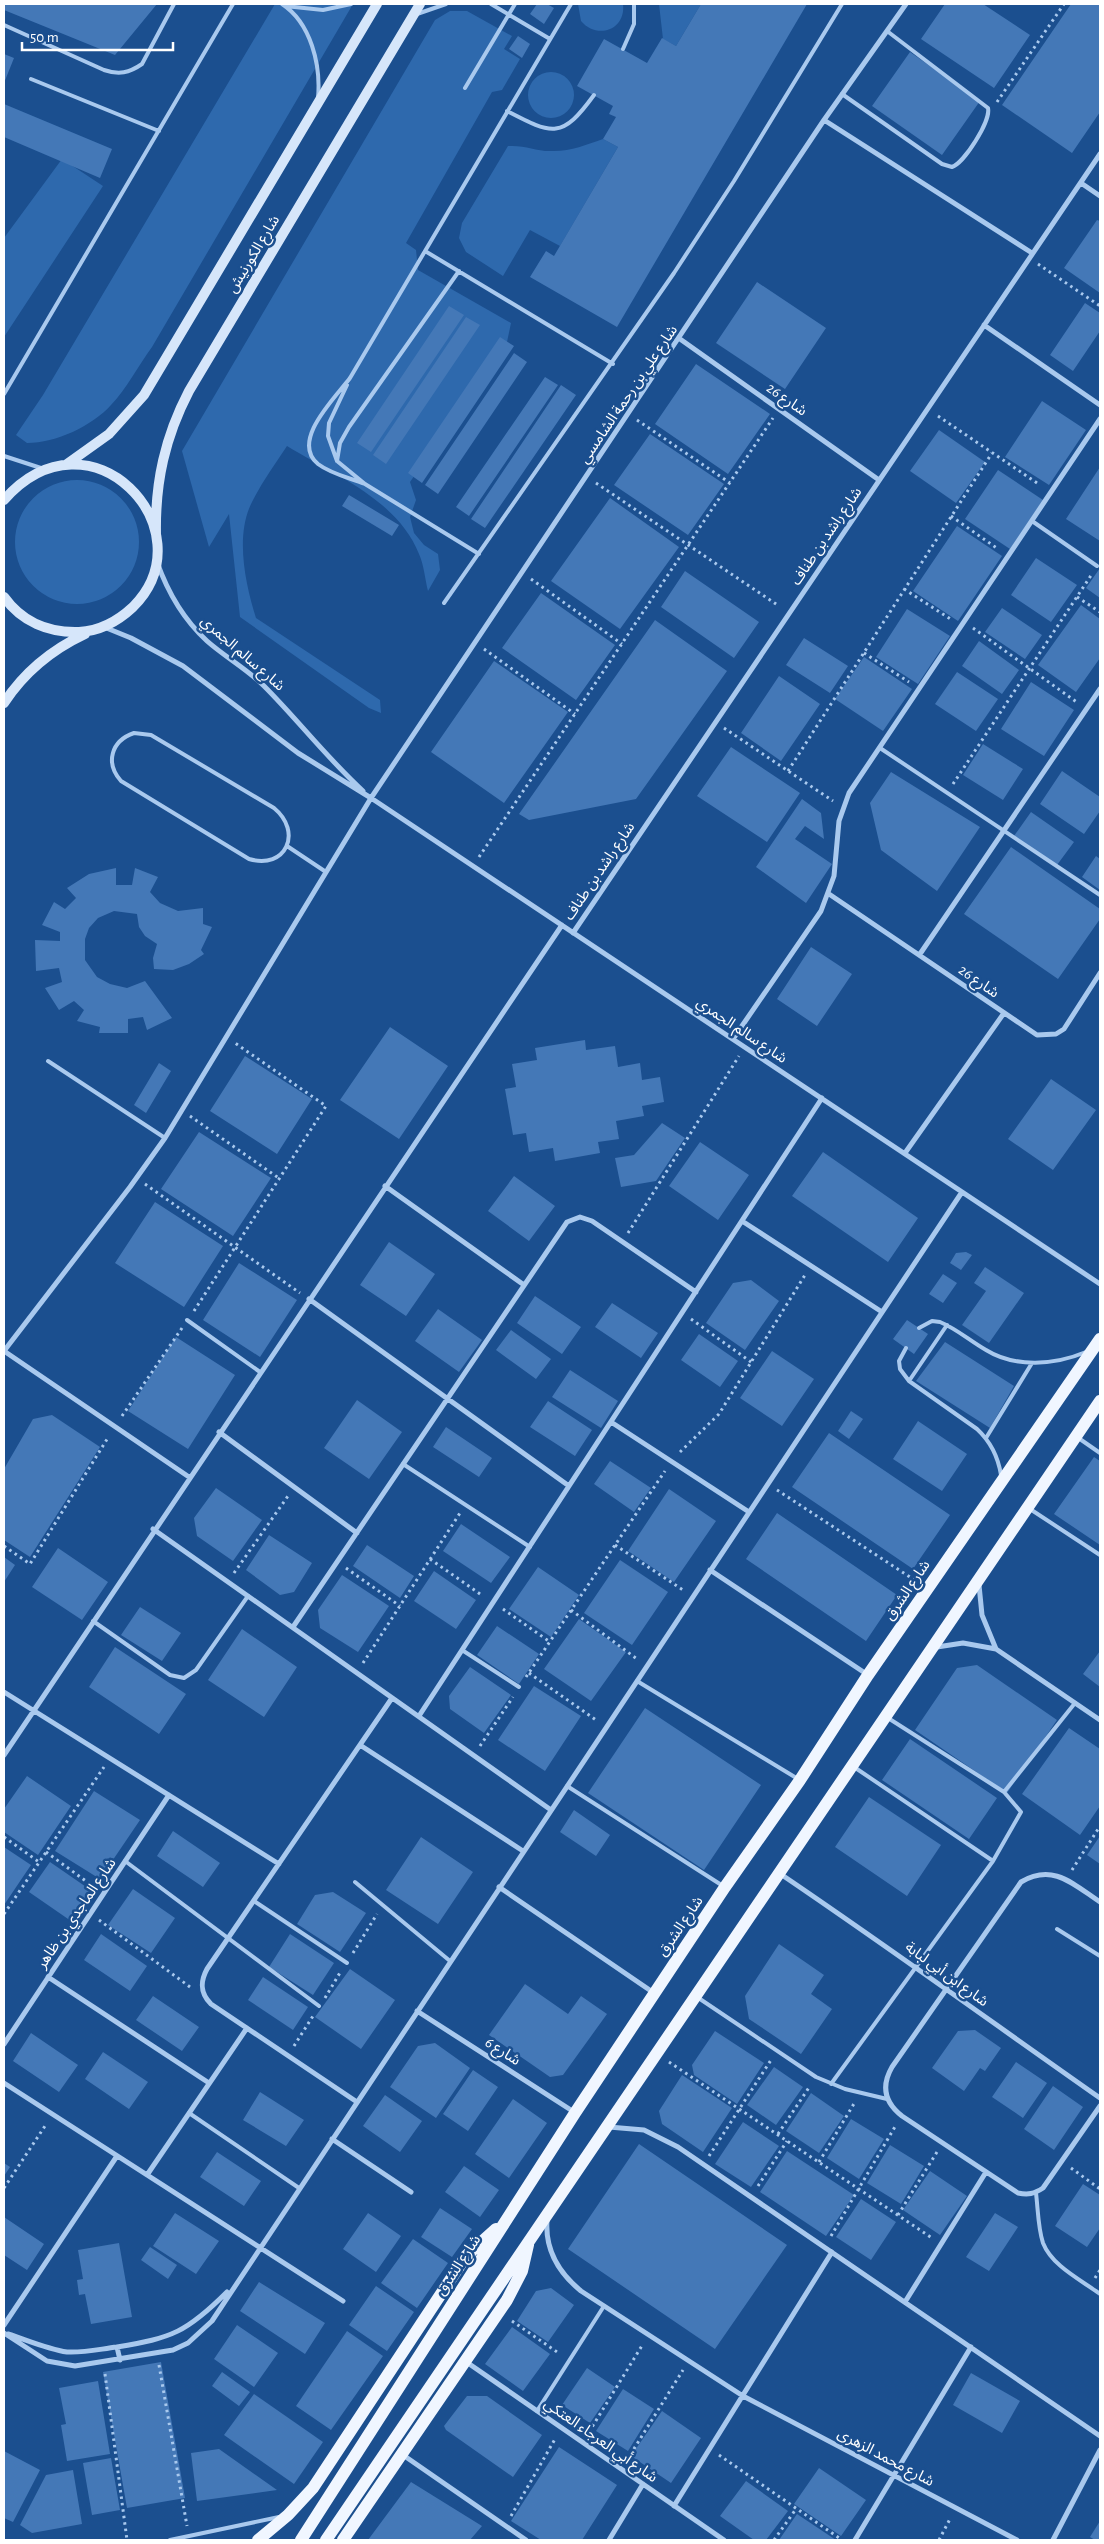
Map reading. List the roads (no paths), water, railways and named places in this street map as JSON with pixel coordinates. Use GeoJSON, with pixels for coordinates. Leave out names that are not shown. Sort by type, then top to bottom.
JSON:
{"type":"FeatureCollection","features":[{"type":"Feature","properties":{"kind":"main road","name":"شارع الكورنيش"},"geometry":{"type":"LineString","coordinates":[[67,464],[109,434],[144,395],[377,4]]}},
{"type":"Feature","properties":{"kind":"main road","name":"شارع الكورنيش"},"geometry":{"type":"LineString","coordinates":[[89,631],[104,627],[123,616],[139,600],[151,581],[156,560],[159,475],[175,417],[188,391],[420,4]]}},
{"type":"Feature","properties":{"kind":"main road"},"geometry":{"type":"LineString","coordinates":[[4,500],[18,483],[44,469],[67,464],[92,466],[114,475],[134,490],[148,510],[156,534]]}},
{"type":"Feature","properties":{"kind":"main road"},"geometry":{"type":"LineString","coordinates":[[4,597],[13,609],[36,625],[62,632],[89,631]]}},
{"type":"Feature","properties":{"kind":"main road"},"geometry":{"type":"LineString","coordinates":[[4,703],[15,686],[37,663],[62,645],[89,631]]}},
{"type":"Feature","properties":{"kind":"main road","name":"شارع الشرق"},"geometry":{"type":"LineString","coordinates":[[301,2540],[575,2113],[725,1887],[800,1780],[868,1675],[1001,1480],[1097,1344]]}},
{"type":"Feature","properties":{"kind":"main road"},"geometry":{"type":"LineString","coordinates":[[326,2540],[1100,1401]]}},
{"type":"Feature","properties":{"kind":"main road"},"geometry":{"type":"LineString","coordinates":[[258,2540],[288,2515],[313,2488],[466,2256],[489,2233],[503,2224]]}},
{"type":"Feature","properties":{"kind":"main road"},"geometry":{"type":"LineString","coordinates":[[345,2539],[516,2286],[522,2271],[529,2240]]}},
{"type":"Feature","properties":{"kind":"street","name":"شارع علي بن رحمة الشامسي"},"geometry":{"type":"LineString","coordinates":[[4,1351],[165,1138],[371,798],[680,339],[824,120],[906,4]]}},
{"type":"Feature","properties":{"kind":"street"},"geometry":{"type":"LineString","coordinates":[[824,120],[1031,256]]}},
{"type":"Feature","properties":{"kind":"street","name":"شارع راشد بن طناف"},"geometry":{"type":"LineString","coordinates":[[573,932],[1100,154]]}},
{"type":"Feature","properties":{"kind":"street"},"geometry":{"type":"LineString","coordinates":[[1081,183],[1100,196]]}},
{"type":"Feature","properties":{"kind":"street"},"geometry":{"type":"LineString","coordinates":[[984,325],[1100,406]]}},
{"type":"Feature","properties":{"kind":"street","name":"شارع 26"},"geometry":{"type":"LineString","coordinates":[[680,339],[879,480]]}},
{"type":"Feature","properties":{"kind":"street"},"geometry":{"type":"LineString","coordinates":[[733,1039],[811,926],[829,894],[834,876],[836,839],[843,808],[850,793],[1100,419]]}},
{"type":"Feature","properties":{"kind":"street","name":"شارع سالم الجمري"},"geometry":{"type":"LineString","coordinates":[[156,560],[164,583],[190,624],[208,642],[262,684],[317,746],[371,798]]}},
{"type":"Feature","properties":{"kind":"street","name":"شارع سالم الجمري"},"geometry":{"type":"LineString","coordinates":[[104,627],[131,638],[183,666],[298,753],[371,798],[1100,1284]]}},
{"type":"Feature","properties":{"kind":"street"},"geometry":{"type":"LineString","coordinates":[[920,954],[1086,709],[1098,699],[1100,689]]}},
{"type":"Feature","properties":{"kind":"street","name":"شارع 26"},"geometry":{"type":"LineString","coordinates":[[829,894],[1037,1035],[1056,1034],[1069,1021],[1100,973]]}},
{"type":"Feature","properties":{"kind":"street"},"geometry":{"type":"LineString","coordinates":[[4,1755],[188,1477],[562,925]]}},
{"type":"Feature","properties":{"kind":"street"},"geometry":{"type":"LineString","coordinates":[[905,1154],[1004,1013]]}},
{"type":"Feature","properties":{"kind":"street"},"geometry":{"type":"LineString","coordinates":[[419,1716],[822,1098]]}},
{"type":"Feature","properties":{"kind":"street"},"geometry":{"type":"LineString","coordinates":[[385,1186],[524,1285]]}},
{"type":"Feature","properties":{"kind":"street"},"geometry":{"type":"LineString","coordinates":[[4,2333],[34,2354],[60,2365],[75,2366],[157,2355],[188,2343],[212,2321],[962,1192]]}},
{"type":"Feature","properties":{"kind":"street"},"geometry":{"type":"LineString","coordinates":[[293,1628],[563,1227],[573,1219],[586,1218],[623,1241],[696,1292]]}},
{"type":"Feature","properties":{"kind":"street"},"geometry":{"type":"LineString","coordinates":[[742,1221],[882,1312]]}},
{"type":"Feature","properties":{"kind":"street"},"geometry":{"type":"LineString","coordinates":[[309,1299],[569,1486]]}},
{"type":"Feature","properties":{"kind":"street"},"geometry":{"type":"LineString","coordinates":[[4,1351],[188,1477]]}},
{"type":"Feature","properties":{"kind":"street"},"geometry":{"type":"LineString","coordinates":[[611,1422],[749,1512]]}},
{"type":"Feature","properties":{"kind":"street"},"geometry":{"type":"LineString","coordinates":[[219,1432],[357,1533]]}},
{"type":"Feature","properties":{"kind":"street"},"geometry":{"type":"LineString","coordinates":[[154,1530],[551,1810]]}},
{"type":"Feature","properties":{"kind":"street"},"geometry":{"type":"LineString","coordinates":[[710,1570],[868,1675]]}},
{"type":"Feature","properties":{"kind":"street"},"geometry":{"type":"LineString","coordinates":[[979,1578],[982,1615],[996,1649]]}},
{"type":"Feature","properties":{"kind":"street"},"geometry":{"type":"LineString","coordinates":[[931,1649],[963,1643],[980,1644],[996,1649],[1100,1720]]}},
{"type":"Feature","properties":{"kind":"street"},"geometry":{"type":"LineString","coordinates":[[4,1692],[279,1864]]}},
{"type":"Feature","properties":{"kind":"street"},"geometry":{"type":"LineString","coordinates":[[357,2102],[205,1998],[202,1991],[204,1976],[392,1698]]}},
{"type":"Feature","properties":{"kind":"street"},"geometry":{"type":"LineString","coordinates":[[360,1745],[524,1851]]}},
{"type":"Feature","properties":{"kind":"street","name":"شارع الماجدي بن ظاهر"},"geometry":{"type":"LineString","coordinates":[[4,2044],[169,1795]]}},
{"type":"Feature","properties":{"kind":"street","name":"شارع ابن أبي لبابة"},"geometry":{"type":"LineString","coordinates":[[779,1873],[916,1966],[946,1990],[1100,2098]]}},
{"type":"Feature","properties":{"kind":"street"},"geometry":{"type":"LineString","coordinates":[[1100,1902],[1054,1874],[1042,1873],[1021,1882],[887,2077],[885,2088],[887,2100],[893,2109],[1018,2193],[1036,2193],[1044,2188],[1100,2106]]}},
{"type":"Feature","properties":{"kind":"street"},"geometry":{"type":"LineString","coordinates":[[499,1887],[655,1994]]}},
{"type":"Feature","properties":{"kind":"street"},"geometry":{"type":"LineString","coordinates":[[48,1977],[209,2083]]}},
{"type":"Feature","properties":{"kind":"street","name":"شارع 6"},"geometry":{"type":"LineString","coordinates":[[417,2010],[575,2113]]}},
{"type":"Feature","properties":{"kind":"street"},"geometry":{"type":"LineString","coordinates":[[147,2175],[247,2028]]}},
{"type":"Feature","properties":{"kind":"street"},"geometry":{"type":"LineString","coordinates":[[4,2082],[343,2301]]}},
{"type":"Feature","properties":{"kind":"street"},"geometry":{"type":"LineString","coordinates":[[606,2127],[644,2130],[662,2137],[1100,2436]]}},
{"type":"Feature","properties":{"kind":"street"},"geometry":{"type":"LineString","coordinates":[[332,2139],[411,2192]]}},
{"type":"Feature","properties":{"kind":"street"},"geometry":{"type":"LineString","coordinates":[[4,2325],[117,2156]]}},
{"type":"Feature","properties":{"kind":"street"},"geometry":{"type":"LineString","coordinates":[[905,2302],[986,2172]]}},
{"type":"Feature","properties":{"kind":"street","name":"شارع محمد الزهرى"},"geometry":{"type":"LineString","coordinates":[[548,2213],[546,2230],[549,2248],[557,2265],[567,2279],[604,2306],[743,2396],[1017,2540]]}},
{"type":"Feature","properties":{"kind":"street"},"geometry":{"type":"LineString","coordinates":[[674,2506],[832,2252]]}},
{"type":"Feature","properties":{"kind":"street"},"geometry":{"type":"LineString","coordinates":[[4,2333],[67,2352],[87,2352],[154,2341],[181,2332],[204,2315],[235,2285]]}},
{"type":"Feature","properties":{"kind":"street"},"geometry":{"type":"LineString","coordinates":[[117,2347],[120,2360]]}},
{"type":"Feature","properties":{"kind":"street"},"geometry":{"type":"LineString","coordinates":[[856,2540],[971,2347]]}},
{"type":"Feature","properties":{"kind":"street","name":"شارع أبي العرجاء العتكي"},"geometry":{"type":"LineString","coordinates":[[465,2361],[724,2540]]}},
{"type":"Feature","properties":{"kind":"street"},"geometry":{"type":"LineString","coordinates":[[1053,2540],[1100,2450]]}},
{"type":"Feature","properties":{"kind":"street"},"geometry":{"type":"LineString","coordinates":[[402,2454],[526,2540]]}},
{"type":"Feature","properties":{"kind":"street"},"geometry":{"type":"LineString","coordinates":[[609,2540],[643,2484]]}},
{"type":"Feature","properties":{"kind":"lane"},"geometry":{"type":"LineString","coordinates":[[4,24],[104,70],[120,74],[136,69],[142,64],[174,4]]}},
{"type":"Feature","properties":{"kind":"lane"},"geometry":{"type":"LineString","coordinates":[[4,394],[233,4]]}},
{"type":"Feature","properties":{"kind":"lane"},"geometry":{"type":"LineString","coordinates":[[284,5],[323,10],[351,4]]}},
{"type":"Feature","properties":{"kind":"lane"},"geometry":{"type":"LineString","coordinates":[[413,16],[446,4]]}},
{"type":"Feature","properties":{"kind":"lane"},"geometry":{"type":"LineString","coordinates":[[491,4],[550,39]]}},
{"type":"Feature","properties":{"kind":"lane"},"geometry":{"type":"LineString","coordinates":[[465,88],[515,4]]}},
{"type":"Feature","properties":{"kind":"lane"},"geometry":{"type":"LineString","coordinates":[[365,484],[319,464],[309,450],[310,433],[350,378],[571,4]]}},
{"type":"Feature","properties":{"kind":"lane"},"geometry":{"type":"LineString","coordinates":[[623,49],[634,24],[634,4]]}},
{"type":"Feature","properties":{"kind":"lane"},"geometry":{"type":"LineString","coordinates":[[444,602],[612,364],[734,181],[842,4]]}},
{"type":"Feature","properties":{"kind":"lane"},"geometry":{"type":"LineString","coordinates":[[284,5],[302,27],[314,51],[318,69],[317,105]]}},
{"type":"Feature","properties":{"kind":"lane"},"geometry":{"type":"LineString","coordinates":[[842,94],[947,166],[957,166],[961,162],[987,122],[989,113],[985,104],[887,31]]}},
{"type":"Feature","properties":{"kind":"lane"},"geometry":{"type":"LineString","coordinates":[[31,79],[159,130]]}},
{"type":"Feature","properties":{"kind":"lane"},"geometry":{"type":"LineString","coordinates":[[507,111],[540,128],[558,129],[574,122],[594,95]]}},
{"type":"Feature","properties":{"kind":"lane"},"geometry":{"type":"LineString","coordinates":[[425,251],[612,364]]}},
{"type":"Feature","properties":{"kind":"lane"},"geometry":{"type":"LineString","coordinates":[[337,461],[340,443],[349,427],[459,271]]}},
{"type":"Feature","properties":{"kind":"lane"},"geometry":{"type":"LineString","coordinates":[[350,378],[330,423],[328,436],[337,461],[365,484],[479,554]]}},
{"type":"Feature","properties":{"kind":"lane"},"geometry":{"type":"LineString","coordinates":[[4,455],[44,469]]}},
{"type":"Feature","properties":{"kind":"lane"},"geometry":{"type":"LineString","coordinates":[[1032,521],[1097,566]]}},
{"type":"Feature","properties":{"kind":"lane"},"geometry":{"type":"LineString","coordinates":[[134,733],[151,735],[283,815],[289,824],[290,836],[287,846],[275,859],[258,861],[249,859],[120,782],[112,766],[114,749],[125,736],[134,733]]}},
{"type":"Feature","properties":{"kind":"lane"},"geometry":{"type":"LineString","coordinates":[[880,748],[1100,896]]}},
{"type":"Feature","properties":{"kind":"lane"},"geometry":{"type":"LineString","coordinates":[[287,846],[326,872]]}},
{"type":"Feature","properties":{"kind":"lane"},"geometry":{"type":"LineString","coordinates":[[48,1061],[165,1138]]}},
{"type":"Feature","properties":{"kind":"lane"},"geometry":{"type":"LineString","coordinates":[[187,1320],[260,1372]]}},
{"type":"Feature","properties":{"kind":"lane"},"geometry":{"type":"LineString","coordinates":[[919,1328],[932,1321],[947,1325],[994,1355],[1017,1362],[1032,1363],[1064,1360],[1097,1344]]}},
{"type":"Feature","properties":{"kind":"lane"},"geometry":{"type":"LineString","coordinates":[[909,1381],[947,1325]]}},
{"type":"Feature","properties":{"kind":"lane"},"geometry":{"type":"LineString","coordinates":[[906,1348],[899,1361],[900,1369],[909,1381],[977,1429],[986,1438],[997,1458],[1001,1480]]}},
{"type":"Feature","properties":{"kind":"lane"},"geometry":{"type":"LineString","coordinates":[[986,1438],[1032,1363]]}},
{"type":"Feature","properties":{"kind":"lane"},"geometry":{"type":"LineString","coordinates":[[1076,1437],[1100,1453]]}},
{"type":"Feature","properties":{"kind":"lane"},"geometry":{"type":"LineString","coordinates":[[403,1464],[530,1546]]}},
{"type":"Feature","properties":{"kind":"lane"},"geometry":{"type":"LineString","coordinates":[[1028,1507],[1100,1555]]}},
{"type":"Feature","properties":{"kind":"lane"},"geometry":{"type":"LineString","coordinates":[[93,1621],[170,1675],[184,1678],[196,1670],[248,1596]]}},
{"type":"Feature","properties":{"kind":"lane"},"geometry":{"type":"LineString","coordinates":[[462,1650],[520,1687]]}},
{"type":"Feature","properties":{"kind":"lane"},"geometry":{"type":"LineString","coordinates":[[637,1680],[800,1780]]}},
{"type":"Feature","properties":{"kind":"lane"},"geometry":{"type":"LineString","coordinates":[[1004,1792],[1076,1703]]}},
{"type":"Feature","properties":{"kind":"lane"},"geometry":{"type":"LineString","coordinates":[[831,2084],[992,1861],[1021,1812],[1004,1792],[886,1716]]}},
{"type":"Feature","properties":{"kind":"lane"},"geometry":{"type":"LineString","coordinates":[[852,1766],[992,1861]]}},
{"type":"Feature","properties":{"kind":"lane"},"geometry":{"type":"LineString","coordinates":[[566,1786],[725,1887]]}},
{"type":"Feature","properties":{"kind":"lane"},"geometry":{"type":"LineString","coordinates":[[125,1862],[319,2006]]}},
{"type":"Feature","properties":{"kind":"lane"},"geometry":{"type":"LineString","coordinates":[[355,1882],[450,1961]]}},
{"type":"Feature","properties":{"kind":"lane"},"geometry":{"type":"LineString","coordinates":[[254,1901],[346,1963]]}},
{"type":"Feature","properties":{"kind":"lane"},"geometry":{"type":"LineString","coordinates":[[1057,1929],[1100,1956]]}},
{"type":"Feature","properties":{"kind":"lane"},"geometry":{"type":"LineString","coordinates":[[695,1995],[816,2077],[831,2084],[887,2100]]}},
{"type":"Feature","properties":{"kind":"lane"},"geometry":{"type":"LineString","coordinates":[[190,2113],[299,2188]]}},
{"type":"Feature","properties":{"kind":"lane"},"geometry":{"type":"LineString","coordinates":[[1036,2193],[1041,2236],[1048,2252],[1059,2265],[1100,2294]]}},
{"type":"Feature","properties":{"kind":"lane"},"geometry":{"type":"LineString","coordinates":[[537,2411],[604,2306]]}},
{"type":"Feature","properties":{"kind":"lane"},"geometry":{"type":"LineString","coordinates":[[170,2540],[288,2515]]}}]}
